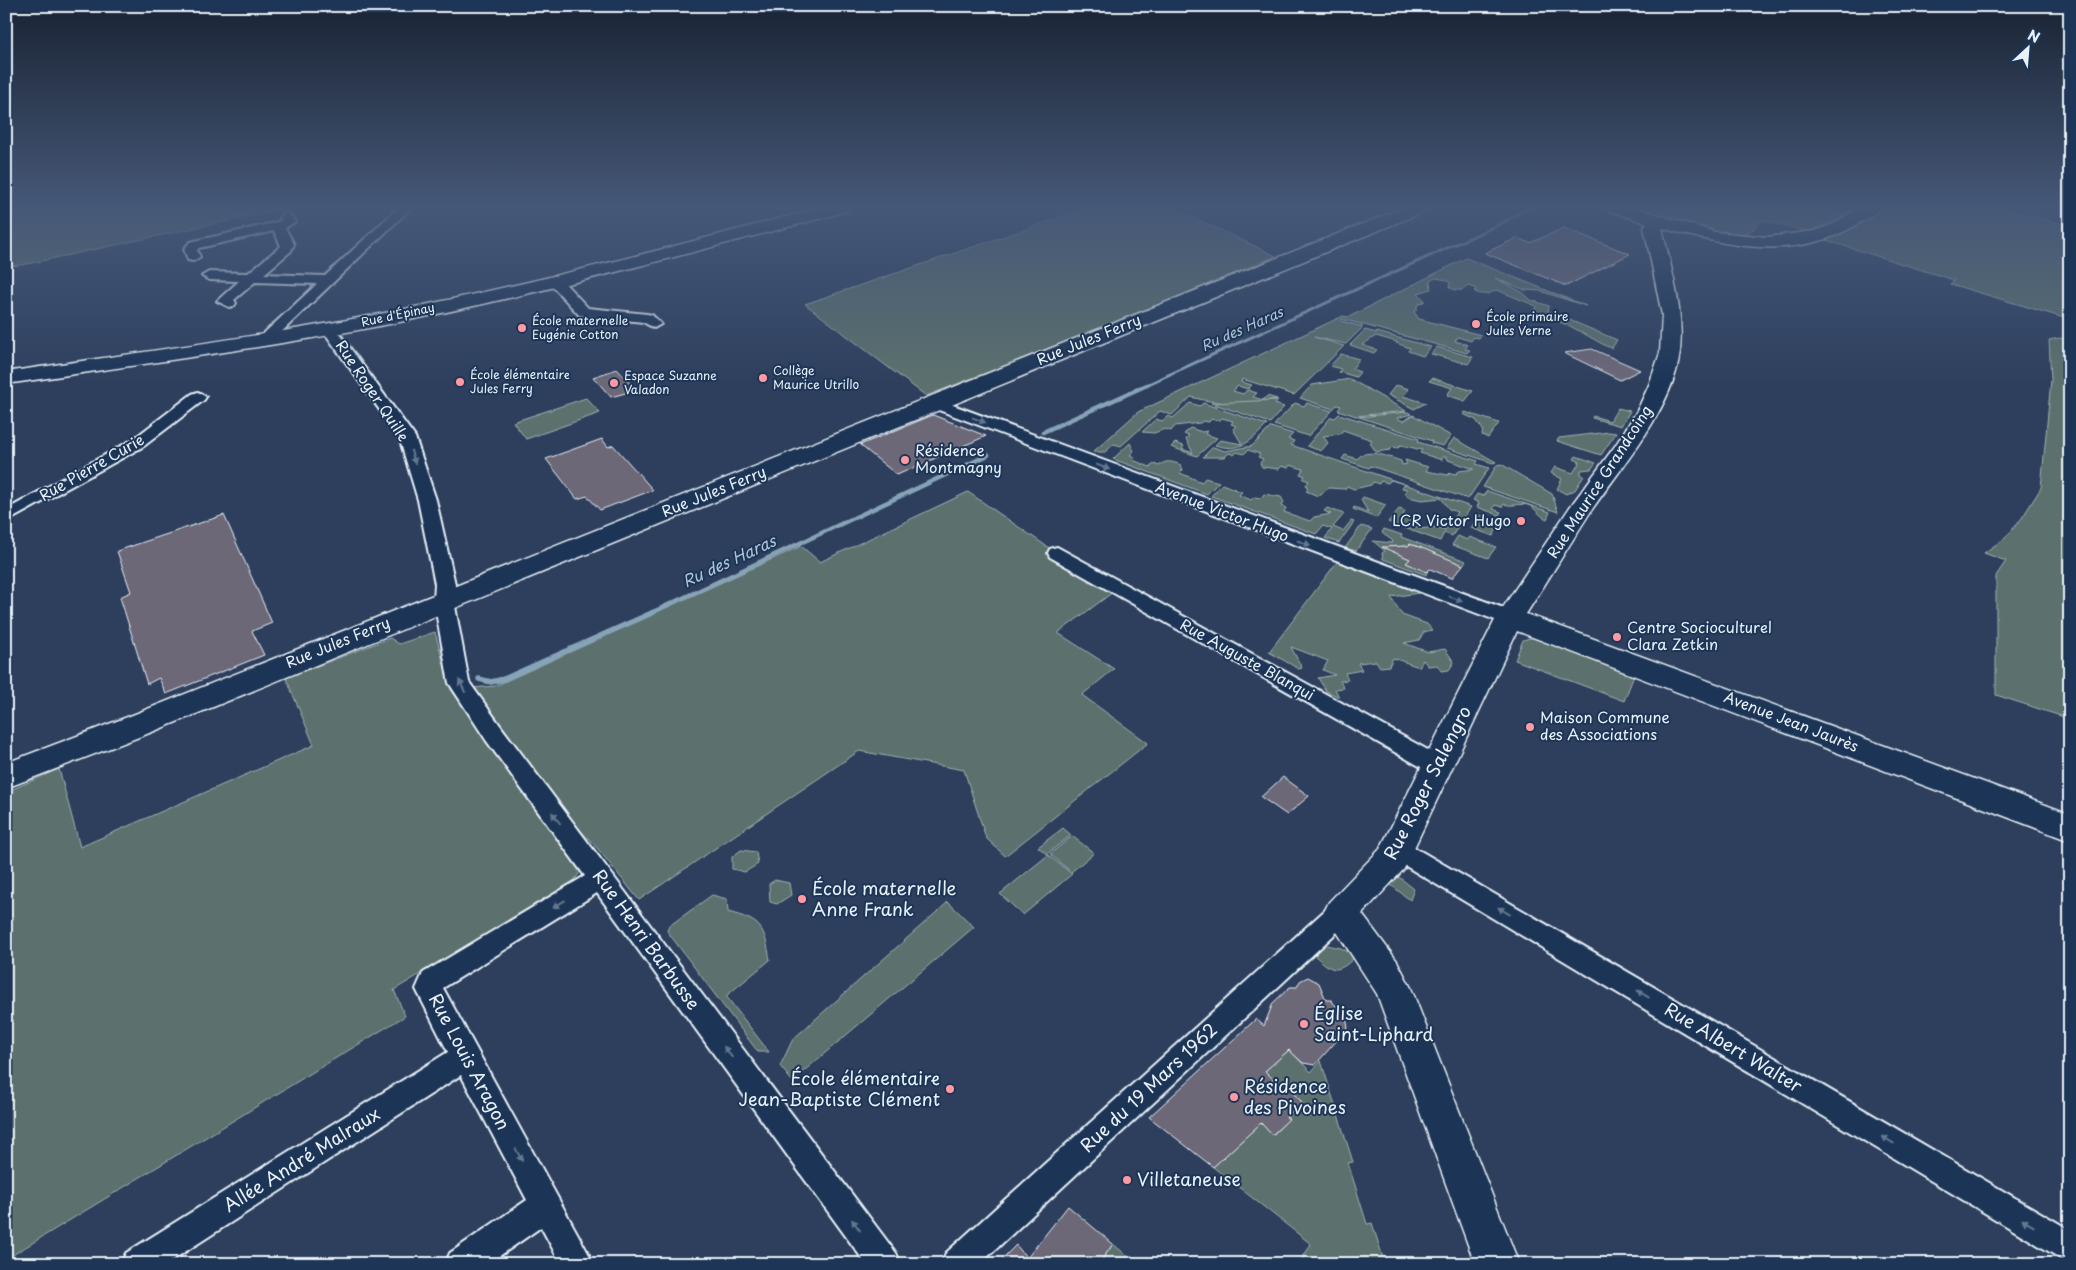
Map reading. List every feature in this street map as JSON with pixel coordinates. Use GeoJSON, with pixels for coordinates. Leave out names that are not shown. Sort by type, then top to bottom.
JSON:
{"type":"FeatureCollection","features":[{"type":"Feature","properties":{"kind":"street"},"geometry":{"type":"LineString","coordinates":[[228,304],[224,301],[264,266]]}},
{"type":"Feature","properties":{"kind":"street"},"geometry":{"type":"LineString","coordinates":[[266,338],[343,266]]}},
{"type":"Feature","properties":{"kind":"street","name":"Rue d'Épinay"},"geometry":{"type":"LineString","coordinates":[[6,378],[329,329],[554,280],[608,266]]}},
{"type":"Feature","properties":{"kind":"street","name":"Rue Jules Ferry"},"geometry":{"type":"LineString","coordinates":[[6,776],[141,724],[1273,266]]}},
{"type":"Feature","properties":{"kind":"street","name":"Rue Maurice Grandcoing"},"geometry":{"type":"LineString","coordinates":[[1510,618],[1582,507],[1629,442],[1648,411],[1660,385],[1670,353],[1673,322],[1661,266]]}},
{"type":"Feature","properties":{"kind":"street"},"geometry":{"type":"LineString","coordinates":[[209,276],[249,279],[328,280]]}},
{"type":"Feature","properties":{"kind":"street"},"geometry":{"type":"LineString","coordinates":[[554,280],[584,312],[647,318],[654,324]]}},
{"type":"Feature","properties":{"kind":"street","name":"Rue Roger Quille"},"geometry":{"type":"LineString","coordinates":[[329,329],[407,437],[427,500],[445,584],[444,600]]}},
{"type":"Feature","properties":{"kind":"street","name":"Rue Pierre Curie"},"geometry":{"type":"LineString","coordinates":[[6,517],[138,443],[198,396]]}},
{"type":"Feature","properties":{"kind":"street","name":"Avenue Victor Hugo"},"geometry":{"type":"LineString","coordinates":[[934,403],[1510,618]]}},
{"type":"Feature","properties":{"kind":"street","name":"Rue Auguste Blanqui"},"geometry":{"type":"LineString","coordinates":[[1057,553],[1438,766]]}},
{"type":"Feature","properties":{"kind":"street","name":"Rue Henri Barbusse"},"geometry":{"type":"LineString","coordinates":[[444,600],[459,683],[600,879],[885,1264]]}},
{"type":"Feature","properties":{"kind":"street","name":"Rue Roger Salengro"},"geometry":{"type":"LineString","coordinates":[[1340,912],[1386,868],[1510,618]]}},
{"type":"Feature","properties":{"kind":"street","name":"Avenue Jean Jaurès"},"geometry":{"type":"LineString","coordinates":[[1510,618],[1715,693],[2070,828]]}},
{"type":"Feature","properties":{"kind":"street","name":"Rue Albert Walter"},"geometry":{"type":"LineString","coordinates":[[1396,849],[2070,1248]]}},
{"type":"Feature","properties":{"kind":"street","name":"Rue Louis Aragon"},"geometry":{"type":"LineString","coordinates":[[578,1264],[429,989],[432,981],[600,879]]}},
{"type":"Feature","properties":{"kind":"street"},"geometry":{"type":"LineString","coordinates":[[1340,912],[1384,972],[1393,988],[1497,1264]]}},
{"type":"Feature","properties":{"kind":"street","name":"Rue du 19 Mars 1962"},"geometry":{"type":"LineString","coordinates":[[957,1264],[1340,912]]}},
{"type":"Feature","properties":{"kind":"street","name":"Allée André Malraux"},"geometry":{"type":"LineString","coordinates":[[137,1264],[466,1056]]}},
{"type":"Feature","properties":{"kind":"street"},"geometry":{"type":"LineString","coordinates":[[461,1264],[546,1205]]}},
{"type":"Feature","properties":{"kind":"green space"},"geometry":{"type":"Polygon","coordinates":[[[916,266],[1251,266],[1132,316],[926,396],[805,304],[916,266]]]}},
{"type":"Feature","properties":{"kind":"green space"},"geometry":{"type":"Polygon","coordinates":[[[1450,266],[1487,266],[1586,306],[1540,291],[1525,290],[1495,278],[1522,292],[1531,300],[1549,306],[1548,311],[1617,340],[1612,348],[1606,346],[1570,326],[1536,313],[1534,311],[1536,306],[1497,290],[1484,294],[1475,292],[1476,288],[1468,286],[1461,290],[1456,290],[1449,287],[1450,283],[1447,280],[1435,278],[1430,281],[1431,289],[1418,293],[1425,301],[1417,305],[1417,309],[1414,312],[1419,319],[1481,335],[1479,338],[1474,337],[1471,341],[1458,337],[1455,341],[1468,345],[1465,349],[1470,350],[1467,353],[1342,319],[1341,321],[1363,327],[1346,344],[1314,337],[1344,346],[1294,395],[1242,379],[1241,382],[1252,385],[1248,389],[1238,386],[1233,391],[1243,394],[1247,390],[1257,393],[1253,397],[1263,400],[1267,396],[1277,399],[1233,403],[1201,400],[1191,397],[1172,415],[1160,411],[1121,446],[1114,444],[1105,452],[1093,452],[1138,412],[1343,316],[1349,317],[1450,266]]]}},
{"type":"Feature","properties":{"kind":"green space"},"geometry":{"type":"Polygon","coordinates":[[[1910,266],[2070,266],[2070,317],[2063,315],[2061,317],[1950,284],[1954,280],[1910,266]]]}},
{"type":"Feature","properties":{"kind":"green space"},"geometry":{"type":"Polygon","coordinates":[[[1365,330],[1431,347],[1423,356],[1408,351],[1410,348],[1397,342],[1376,336],[1362,345],[1377,350],[1374,353],[1350,345],[1365,330]]]}},
{"type":"Feature","properties":{"kind":"green space"},"geometry":{"type":"Polygon","coordinates":[[[2060,338],[2070,340],[2070,719],[1996,695],[1996,576],[2006,561],[1984,553],[2005,538],[2022,518],[2041,488],[2051,380],[2049,340],[2060,338]]]}},
{"type":"Feature","properties":{"kind":"green space"},"geometry":{"type":"Polygon","coordinates":[[[1437,347],[1473,357],[1468,364],[1431,354],[1437,347]]]}},
{"type":"Feature","properties":{"kind":"green space"},"geometry":{"type":"Polygon","coordinates":[[[1341,354],[1359,359],[1352,369],[1360,372],[1356,377],[1339,372],[1341,369],[1330,366],[1341,354]]]}},
{"type":"Feature","properties":{"kind":"green space"},"geometry":{"type":"Polygon","coordinates":[[[1432,378],[1473,391],[1465,401],[1447,395],[1452,388],[1429,381],[1432,378]]]}},
{"type":"Feature","properties":{"kind":"green space"},"geometry":{"type":"Polygon","coordinates":[[[1350,379],[1406,411],[1356,416],[1338,410],[1341,406],[1337,405],[1333,409],[1300,398],[1312,385],[1350,379]]]}},
{"type":"Feature","properties":{"kind":"green space"},"geometry":{"type":"Polygon","coordinates":[[[1396,385],[1409,389],[1403,396],[1426,403],[1414,409],[1388,395],[1396,385]]]}},
{"type":"Feature","properties":{"kind":"green space"},"geometry":{"type":"Polygon","coordinates":[[[586,398],[600,413],[526,439],[513,422],[586,398]]]}},
{"type":"Feature","properties":{"kind":"green space"},"geometry":{"type":"Polygon","coordinates":[[[1278,400],[1275,404],[1284,407],[1270,423],[1211,403],[1278,400]]]}},
{"type":"Feature","properties":{"kind":"green space"},"geometry":{"type":"Polygon","coordinates":[[[1190,403],[1200,406],[1203,403],[1267,425],[1244,444],[1231,448],[1215,445],[1220,440],[1242,444],[1233,429],[1236,426],[1231,424],[1233,421],[1222,418],[1218,421],[1211,419],[1209,422],[1203,421],[1175,426],[1171,431],[1165,429],[1154,433],[1142,432],[1156,419],[1162,421],[1168,416],[1173,418],[1190,403]]]}},
{"type":"Feature","properties":{"kind":"green space"},"geometry":{"type":"Polygon","coordinates":[[[1295,403],[1304,406],[1307,403],[1332,411],[1308,436],[1274,425],[1295,403]]]}},
{"type":"Feature","properties":{"kind":"green space"},"geometry":{"type":"Polygon","coordinates":[[[1618,408],[1630,411],[1621,426],[1592,418],[1593,416],[1610,421],[1618,408]]]}},
{"type":"Feature","properties":{"kind":"green space"},"geometry":{"type":"Polygon","coordinates":[[[1408,412],[1411,414],[1397,418],[1403,421],[1413,415],[1451,436],[1443,446],[1359,417],[1408,412]]]}},
{"type":"Feature","properties":{"kind":"green space"},"geometry":{"type":"Polygon","coordinates":[[[1465,412],[1499,423],[1488,438],[1482,435],[1483,430],[1476,420],[1463,414],[1465,412]]]}},
{"type":"Feature","properties":{"kind":"green space"},"geometry":{"type":"Polygon","coordinates":[[[1339,414],[1419,439],[1418,442],[1478,461],[1476,464],[1489,468],[1468,499],[1371,466],[1369,468],[1342,459],[1345,455],[1357,459],[1361,455],[1372,453],[1401,461],[1402,465],[1407,464],[1405,460],[1428,467],[1426,471],[1448,475],[1474,469],[1448,460],[1447,457],[1442,457],[1442,460],[1420,453],[1422,450],[1401,445],[1398,448],[1393,447],[1390,450],[1376,452],[1370,443],[1372,440],[1343,430],[1340,434],[1323,436],[1328,443],[1321,451],[1307,446],[1331,417],[1335,418],[1339,414]]]}},
{"type":"Feature","properties":{"kind":"green space"},"geometry":{"type":"Polygon","coordinates":[[[1271,427],[1293,434],[1288,439],[1294,441],[1291,445],[1471,507],[1452,536],[1444,533],[1440,541],[1388,522],[1399,509],[1405,511],[1403,515],[1410,517],[1419,529],[1437,527],[1445,530],[1454,520],[1457,512],[1449,509],[1441,498],[1422,500],[1408,497],[1405,493],[1407,489],[1402,488],[1404,484],[1391,480],[1388,483],[1381,481],[1379,484],[1373,482],[1371,485],[1354,489],[1347,486],[1345,489],[1329,488],[1318,496],[1306,491],[1308,489],[1306,485],[1309,481],[1303,479],[1305,476],[1300,474],[1303,469],[1290,465],[1288,468],[1282,466],[1279,469],[1262,467],[1260,463],[1263,459],[1258,457],[1260,454],[1248,450],[1244,454],[1237,452],[1234,455],[1229,453],[1225,457],[1203,457],[1213,447],[1225,451],[1252,446],[1271,427]]]}},
{"type":"Feature","properties":{"kind":"green space"},"geometry":{"type":"Polygon","coordinates":[[[1190,428],[1202,432],[1207,431],[1205,434],[1217,438],[1197,456],[1171,447],[1175,443],[1184,446],[1182,449],[1193,453],[1186,439],[1189,436],[1184,434],[1190,428]]]}},
{"type":"Feature","properties":{"kind":"green space"},"geometry":{"type":"Polygon","coordinates":[[[1609,432],[1616,433],[1601,455],[1557,441],[1559,438],[1609,432]]]}},
{"type":"Feature","properties":{"kind":"green space"},"geometry":{"type":"Polygon","coordinates":[[[1454,438],[1496,462],[1493,463],[1447,448],[1454,438]]]}},
{"type":"Feature","properties":{"kind":"green space"},"geometry":{"type":"Polygon","coordinates":[[[1130,443],[1134,451],[1130,455],[1135,457],[1133,460],[1150,467],[1154,464],[1159,466],[1164,462],[1172,462],[1181,465],[1183,470],[1180,473],[1202,482],[1205,478],[1219,482],[1207,494],[1113,459],[1130,443]]]}},
{"type":"Feature","properties":{"kind":"green space"},"geometry":{"type":"Polygon","coordinates":[[[1576,456],[1596,463],[1591,469],[1581,470],[1581,474],[1584,476],[1575,490],[1566,494],[1557,489],[1562,479],[1551,473],[1555,467],[1573,473],[1580,462],[1574,459],[1576,456]]]}},
{"type":"Feature","properties":{"kind":"green space"},"geometry":{"type":"Polygon","coordinates":[[[1501,464],[1552,494],[1558,512],[1483,487],[1497,465],[1501,464]]]}},
{"type":"Feature","properties":{"kind":"green space"},"geometry":{"type":"Polygon","coordinates":[[[1222,484],[1242,492],[1239,495],[1251,500],[1254,497],[1261,498],[1264,494],[1281,497],[1284,502],[1281,506],[1286,508],[1284,512],[1310,521],[1314,517],[1331,514],[1324,511],[1327,508],[1344,514],[1333,527],[1343,531],[1351,521],[1354,522],[1339,543],[1325,538],[1332,529],[1323,526],[1316,534],[1211,496],[1222,484]]]}},
{"type":"Feature","properties":{"kind":"green space"},"geometry":{"type":"Polygon","coordinates":[[[1487,491],[1550,512],[1547,519],[1528,505],[1504,504],[1502,507],[1495,505],[1493,509],[1501,512],[1499,515],[1477,507],[1479,503],[1473,500],[1477,494],[1483,496],[1487,491]]]}},
{"type":"Feature","properties":{"kind":"green space"},"geometry":{"type":"Polygon","coordinates":[[[968,492],[1052,550],[1047,554],[1113,592],[1058,633],[1114,669],[1082,695],[1148,743],[1005,856],[986,838],[964,770],[859,751],[639,900],[598,849],[557,805],[471,688],[495,686],[801,546],[820,562],[968,492]]]}},
{"type":"Feature","properties":{"kind":"green space"},"geometry":{"type":"Polygon","coordinates":[[[1363,497],[1386,505],[1376,518],[1353,509],[1354,507],[1368,512],[1361,500],[1363,497]]]}},
{"type":"Feature","properties":{"kind":"green space"},"geometry":{"type":"Polygon","coordinates":[[[1479,515],[1501,522],[1493,536],[1471,528],[1479,515]]]}},
{"type":"Feature","properties":{"kind":"green space"},"geometry":{"type":"Polygon","coordinates":[[[1361,526],[1372,529],[1356,551],[1345,548],[1361,526]]]}},
{"type":"Feature","properties":{"kind":"green space"},"geometry":{"type":"Polygon","coordinates":[[[1384,529],[1466,561],[1463,565],[1410,544],[1407,547],[1402,546],[1399,554],[1410,559],[1407,563],[1427,572],[1426,575],[1383,559],[1382,553],[1385,551],[1373,541],[1392,543],[1393,541],[1382,533],[1384,529]]]}},
{"type":"Feature","properties":{"kind":"green space"},"geometry":{"type":"Polygon","coordinates":[[[1458,536],[1467,540],[1470,537],[1496,547],[1488,558],[1452,545],[1458,536]]]}},
{"type":"Feature","properties":{"kind":"green space"},"geometry":{"type":"Polygon","coordinates":[[[1337,562],[1419,593],[1391,597],[1402,615],[1427,624],[1432,630],[1424,632],[1419,640],[1404,643],[1428,652],[1445,649],[1454,662],[1449,670],[1441,671],[1437,665],[1428,666],[1423,660],[1419,667],[1393,658],[1389,666],[1380,667],[1376,661],[1358,663],[1362,670],[1345,673],[1348,680],[1340,681],[1344,688],[1335,689],[1339,697],[1326,691],[1318,678],[1335,675],[1323,670],[1328,661],[1291,647],[1302,668],[1299,669],[1269,652],[1337,562]]]}},
{"type":"Feature","properties":{"kind":"green space"},"geometry":{"type":"Polygon","coordinates":[[[435,632],[451,690],[580,872],[574,881],[394,990],[405,1016],[6,1259],[6,792],[59,769],[80,847],[314,745],[286,678],[390,638],[399,644],[435,632]]]}},
{"type":"Feature","properties":{"kind":"green space"},"geometry":{"type":"Polygon","coordinates":[[[1534,637],[1635,673],[1624,701],[1515,660],[1523,640],[1534,637]]]}},
{"type":"Feature","properties":{"kind":"green space"},"geometry":{"type":"Polygon","coordinates":[[[1063,828],[1071,835],[1047,854],[1038,847],[1063,828]]]}},
{"type":"Feature","properties":{"kind":"green space"},"geometry":{"type":"Polygon","coordinates":[[[1072,836],[1094,853],[1071,872],[1050,854],[1072,836]]]}},
{"type":"Feature","properties":{"kind":"green space"},"geometry":{"type":"Polygon","coordinates":[[[741,850],[756,852],[758,864],[745,872],[732,869],[732,857],[741,850]]]}},
{"type":"Feature","properties":{"kind":"green space"},"geometry":{"type":"Polygon","coordinates":[[[1048,855],[1072,874],[1023,915],[1000,894],[1048,855]]]}},
{"type":"Feature","properties":{"kind":"green space"},"geometry":{"type":"Polygon","coordinates":[[[1395,874],[1414,889],[1410,900],[1387,882],[1395,874]]]}},
{"type":"Feature","properties":{"kind":"green space"},"geometry":{"type":"Polygon","coordinates":[[[775,880],[789,883],[791,895],[777,904],[770,902],[769,884],[775,880]]]}},
{"type":"Feature","properties":{"kind":"green space"},"geometry":{"type":"Polygon","coordinates":[[[712,895],[727,899],[728,912],[755,922],[766,939],[770,960],[726,996],[769,1052],[758,1052],[667,931],[669,926],[712,895]]]}},
{"type":"Feature","properties":{"kind":"green space"},"geometry":{"type":"Polygon","coordinates":[[[948,902],[974,927],[792,1081],[780,1066],[793,1039],[948,902]]]}},
{"type":"Feature","properties":{"kind":"green space"},"geometry":{"type":"Polygon","coordinates":[[[1322,944],[1341,948],[1356,956],[1343,967],[1333,969],[1310,952],[1322,944]]]}},
{"type":"Feature","properties":{"kind":"green space"},"geometry":{"type":"Polygon","coordinates":[[[1289,1050],[1311,1072],[1321,1061],[1353,1162],[1348,1163],[1367,1224],[1372,1223],[1385,1264],[1299,1264],[1311,1244],[1213,1167],[1261,1123],[1273,1135],[1289,1119],[1278,1108],[1292,1112],[1302,1103],[1288,1089],[1285,1091],[1265,1071],[1289,1050]]]}},
{"type":"Feature","properties":{"kind":"green space"},"geometry":{"type":"Polygon","coordinates":[[[1113,1244],[1137,1264],[1099,1264],[1113,1244]]]}},
{"type":"Feature","properties":{"kind":"building"},"geometry":{"type":"Polygon","coordinates":[[[1518,266],[1605,266],[1566,286],[1518,266]]]}},
{"type":"Feature","properties":{"kind":"building"},"geometry":{"type":"Polygon","coordinates":[[[1592,349],[1640,370],[1620,380],[1564,353],[1592,349]]]}},
{"type":"Feature","properties":{"kind":"building","name":"Espace Suzanne Valadon"},"geometry":{"type":"Polygon","coordinates":[[[617,369],[636,390],[611,397],[593,377],[617,369]]]}},
{"type":"Feature","properties":{"kind":"building","name":"Résidence Montmagny"},"geometry":{"type":"Polygon","coordinates":[[[933,415],[986,436],[897,475],[860,445],[933,415]]]}},
{"type":"Feature","properties":{"kind":"building"},"geometry":{"type":"Polygon","coordinates":[[[602,439],[608,447],[613,445],[653,490],[600,510],[587,496],[577,499],[546,459],[602,439]]]}},
{"type":"Feature","properties":{"kind":"building"},"geometry":{"type":"Polygon","coordinates":[[[224,515],[272,623],[252,631],[264,655],[166,694],[159,678],[147,684],[120,597],[131,592],[117,551],[224,515]]]}},
{"type":"Feature","properties":{"kind":"building"},"geometry":{"type":"Polygon","coordinates":[[[1410,544],[1463,565],[1452,578],[1430,569],[1427,572],[1406,563],[1410,559],[1382,547],[1408,546],[1410,544]]]}},
{"type":"Feature","properties":{"kind":"building"},"geometry":{"type":"Polygon","coordinates":[[[1283,777],[1309,796],[1287,815],[1261,797],[1283,777]]]}},
{"type":"Feature","properties":{"kind":"building","name":"Résidence des Pivoines"},"geometry":{"type":"Polygon","coordinates":[[[1308,977],[1319,983],[1326,1000],[1331,1000],[1336,1006],[1344,1007],[1348,1028],[1315,1065],[1303,1063],[1289,1050],[1265,1071],[1285,1091],[1288,1088],[1302,1102],[1286,1117],[1289,1119],[1272,1135],[1261,1123],[1213,1167],[1149,1117],[1256,1019],[1264,1026],[1273,1003],[1290,987],[1297,987],[1300,981],[1308,977]]]}},
{"type":"Feature","properties":{"kind":"building"},"geometry":{"type":"Polygon","coordinates":[[[1068,1206],[1113,1244],[1099,1264],[997,1264],[1016,1245],[1027,1258],[1068,1206]]]}},
{"type":"Feature","properties":{"kind":"waterway","name":"Ru des Haras"},"geometry":{"type":"LineString","coordinates":[[1144,386],[1407,266]]}},
{"type":"Feature","properties":{"kind":"waterway","name":"Ru des Haras"},"geometry":{"type":"LineString","coordinates":[[1043,432],[1147,385]]}},
{"type":"Feature","properties":{"kind":"waterway","name":"Ru des Haras"},"geometry":{"type":"LineString","coordinates":[[651,613],[988,455]]}},
{"type":"Feature","properties":{"kind":"waterway","name":"Ru des Haras"},"geometry":{"type":"LineString","coordinates":[[479,679],[491,682],[504,679],[654,612]]}},
{"type":"Feature","properties":{"kind":"place","name":"École primaire Jules Verne"},"geometry":{"type":"Point","coordinates":[1476,324]}},
{"type":"Feature","properties":{"kind":"place","name":"École maternelle Eugénie Cotton"},"geometry":{"type":"Point","coordinates":[522,328]}},
{"type":"Feature","properties":{"kind":"place","name":"Collège Maurice Utrillo"},"geometry":{"type":"Point","coordinates":[763,378]}},
{"type":"Feature","properties":{"kind":"place","name":"École élémentaire Jules Ferry"},"geometry":{"type":"Point","coordinates":[460,382]}},
{"type":"Feature","properties":{"kind":"place","name":"Espace Suzanne Valadon"},"geometry":{"type":"Point","coordinates":[614,383]}},
{"type":"Feature","properties":{"kind":"place","name":"Résidence Montmagny"},"geometry":{"type":"Point","coordinates":[905,460]}},
{"type":"Feature","properties":{"kind":"place","name":"LCR Victor Hugo"},"geometry":{"type":"Point","coordinates":[1521,521]}},
{"type":"Feature","properties":{"kind":"place","name":"Centre Socioculturel Clara Zetkin"},"geometry":{"type":"Point","coordinates":[1617,637]}},
{"type":"Feature","properties":{"kind":"place","name":"Maison Commune des Associations"},"geometry":{"type":"Point","coordinates":[1530,727]}},
{"type":"Feature","properties":{"kind":"place","name":"École maternelle Anne Frank"},"geometry":{"type":"Point","coordinates":[802,899]}},
{"type":"Feature","properties":{"kind":"place","name":"Église Saint-Liphard"},"geometry":{"type":"Point","coordinates":[1304,1024]}},
{"type":"Feature","properties":{"kind":"place","name":"École élémentaire Jean-Baptiste Clément"},"geometry":{"type":"Point","coordinates":[950,1089]}},
{"type":"Feature","properties":{"kind":"place","name":"Résidence des Pivoines"},"geometry":{"type":"Point","coordinates":[1234,1097]}},
{"type":"Feature","properties":{"kind":"place","name":"Villetaneuse"},"geometry":{"type":"Point","coordinates":[1127,1180]}}]}
